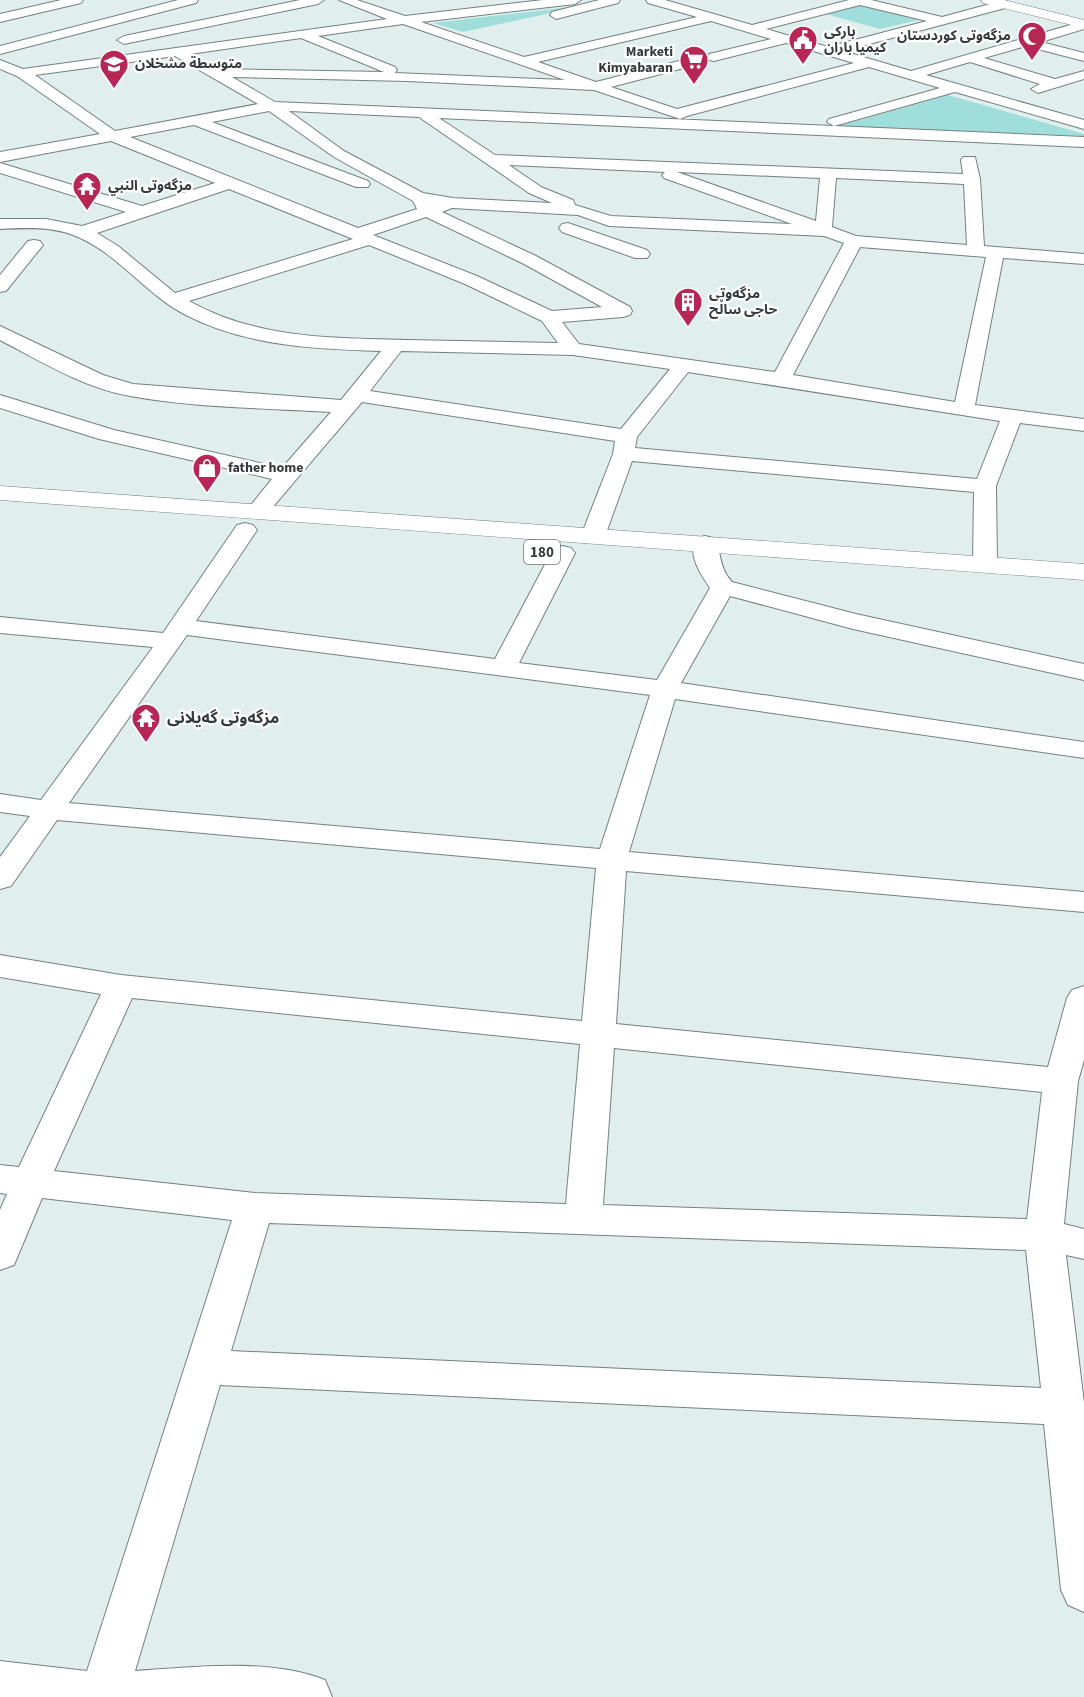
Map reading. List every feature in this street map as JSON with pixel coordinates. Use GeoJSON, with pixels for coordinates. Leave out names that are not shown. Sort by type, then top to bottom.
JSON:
{"type":"FeatureCollection","features":[{"type":"Feature","properties":{"kind":"main road"},"geometry":{"type":"LineString","coordinates":[[988,0],[1084,24]]}},
{"type":"Feature","properties":{"kind":"main road"},"geometry":{"type":"LineString","coordinates":[[1023,0],[1084,15]]}},
{"type":"Feature","properties":{"kind":"main road"},"geometry":{"type":"LineString","coordinates":[[1035,11],[1052,7]]}},
{"type":"Feature","properties":{"kind":"main road","name":"180"},"geometry":{"type":"LineString","coordinates":[[0,493],[563,553],[706,551],[985,564],[1084,572]]}},
{"type":"Feature","properties":{"kind":"main road","name":"180"},"geometry":{"type":"LineString","coordinates":[[0,510],[593,536],[832,564],[1084,582]]}},
{"type":"Feature","properties":{"kind":"street"},"geometry":{"type":"LineString","coordinates":[[0,18],[77,0]]}},
{"type":"Feature","properties":{"kind":"street"},"geometry":{"type":"LineString","coordinates":[[155,0],[260,40]]}},
{"type":"Feature","properties":{"kind":"street"},"geometry":{"type":"LineString","coordinates":[[0,50],[192,0]]}},
{"type":"Feature","properties":{"kind":"street"},"geometry":{"type":"LineString","coordinates":[[116,41],[318,0]]}},
{"type":"Feature","properties":{"kind":"street"},"geometry":{"type":"LineString","coordinates":[[345,0],[708,125]]}},
{"type":"Feature","properties":{"kind":"street"},"geometry":{"type":"LineString","coordinates":[[22,73],[405,20],[507,2],[575,0]]}},
{"type":"Feature","properties":{"kind":"street"},"geometry":{"type":"LineString","coordinates":[[538,20],[607,4],[614,0]]}},
{"type":"Feature","properties":{"kind":"street"},"geometry":{"type":"LineString","coordinates":[[652,0],[1084,125]]}},
{"type":"Feature","properties":{"kind":"street"},"geometry":{"type":"LineString","coordinates":[[674,6],[702,0]]}},
{"type":"Feature","properties":{"kind":"street"},"geometry":{"type":"LineString","coordinates":[[751,28],[862,0],[941,21]]}},
{"type":"Feature","properties":{"kind":"street"},"geometry":{"type":"LineString","coordinates":[[828,51],[1005,4]]}},
{"type":"Feature","properties":{"kind":"street"},"geometry":{"type":"LineString","coordinates":[[806,14],[829,20]]}},
{"type":"Feature","properties":{"kind":"street"},"geometry":{"type":"LineString","coordinates":[[524,61],[711,17]]}},
{"type":"Feature","properties":{"kind":"street"},"geometry":{"type":"LineString","coordinates":[[912,75],[1084,24]]}},
{"type":"Feature","properties":{"kind":"street"},"geometry":{"type":"LineString","coordinates":[[915,28],[946,36]]}},
{"type":"Feature","properties":{"kind":"street"},"geometry":{"type":"LineString","coordinates":[[863,29],[886,35]]}},
{"type":"Feature","properties":{"kind":"street"},"geometry":{"type":"LineString","coordinates":[[457,38],[480,33]]}},
{"type":"Feature","properties":{"kind":"street"},"geometry":{"type":"LineString","coordinates":[[302,34],[407,77]]}},
{"type":"Feature","properties":{"kind":"street"},"geometry":{"type":"LineString","coordinates":[[714,57],[786,39]]}},
{"type":"Feature","properties":{"kind":"street"},"geometry":{"type":"LineString","coordinates":[[966,42],[997,50]]}},
{"type":"Feature","properties":{"kind":"street"},"geometry":{"type":"LineString","coordinates":[[1027,42],[1084,57]]}},
{"type":"Feature","properties":{"kind":"street"},"geometry":{"type":"LineString","coordinates":[[176,51],[272,106],[339,154],[423,204],[623,311],[549,317]]}},
{"type":"Feature","properties":{"kind":"street"},"geometry":{"type":"LineString","coordinates":[[0,65],[35,58]]}},
{"type":"Feature","properties":{"kind":"street"},"geometry":{"type":"LineString","coordinates":[[970,58],[1055,84]]}},
{"type":"Feature","properties":{"kind":"street"},"geometry":{"type":"LineString","coordinates":[[676,114],[868,63]]}},
{"type":"Feature","properties":{"kind":"street"},"geometry":{"type":"LineString","coordinates":[[0,65],[22,73],[113,136],[471,280],[549,317],[573,349]]}},
{"type":"Feature","properties":{"kind":"street"},"geometry":{"type":"LineString","coordinates":[[214,73],[407,77],[596,86],[679,65]]}},
{"type":"Feature","properties":{"kind":"street"},"geometry":{"type":"LineString","coordinates":[[999,101],[1084,75]]}},
{"type":"Feature","properties":{"kind":"street"},"geometry":{"type":"LineString","coordinates":[[810,129],[955,88]]}},
{"type":"Feature","properties":{"kind":"street"},"geometry":{"type":"LineString","coordinates":[[0,157],[272,106],[615,127],[708,125],[1084,142]]}},
{"type":"Feature","properties":{"kind":"street"},"geometry":{"type":"LineString","coordinates":[[425,115],[535,190],[609,221],[823,231]]}},
{"type":"Feature","properties":{"kind":"street"},"geometry":{"type":"LineString","coordinates":[[196,120],[376,189],[423,204],[453,203],[580,210]]}},
{"type":"Feature","properties":{"kind":"street"},"geometry":{"type":"LineString","coordinates":[[964,410],[985,253],[965,136]]}},
{"type":"Feature","properties":{"kind":"street"},"geometry":{"type":"LineString","coordinates":[[492,160],[606,159],[645,166],[972,178]]}},
{"type":"Feature","properties":{"kind":"street"},"geometry":{"type":"LineString","coordinates":[[645,166],[854,241],[1084,259]]}},
{"type":"Feature","properties":{"kind":"street"},"geometry":{"type":"LineString","coordinates":[[0,168],[143,212]]}},
{"type":"Feature","properties":{"kind":"street"},"geometry":{"type":"LineString","coordinates":[[823,231],[830,173]]}},
{"type":"Feature","properties":{"kind":"street"},"geometry":{"type":"LineString","coordinates":[[82,232],[230,183]]}},
{"type":"Feature","properties":{"kind":"street"},"geometry":{"type":"LineString","coordinates":[[173,300],[364,236],[423,204]]}},
{"type":"Feature","properties":{"kind":"street"},"geometry":{"type":"LineString","coordinates":[[509,206],[641,254]]}},
{"type":"Feature","properties":{"kind":"street"},"geometry":{"type":"LineString","coordinates":[[0,224],[53,225],[82,232],[107,247],[173,300],[226,326],[260,336],[296,342],[573,349],[781,379],[964,410],[1084,425]]}},
{"type":"Feature","properties":{"kind":"street"},"geometry":{"type":"LineString","coordinates":[[781,379],[854,241]]}},
{"type":"Feature","properties":{"kind":"street"},"geometry":{"type":"LineString","coordinates":[[11,244],[107,247]]}},
{"type":"Feature","properties":{"kind":"street"},"geometry":{"type":"LineString","coordinates":[[3,281],[33,245]]}},
{"type":"Feature","properties":{"kind":"street"},"geometry":{"type":"LineString","coordinates":[[0,332],[55,361],[96,379],[130,390],[174,396],[352,401],[625,445],[985,486]]}},
{"type":"Feature","properties":{"kind":"street"},"geometry":{"type":"LineString","coordinates":[[0,879],[175,634],[251,520],[352,401],[396,345]]}},
{"type":"Feature","properties":{"kind":"street"},"geometry":{"type":"LineString","coordinates":[[593,536],[625,445],[684,364]]}},
{"type":"Feature","properties":{"kind":"street"},"geometry":{"type":"LineString","coordinates":[[0,401],[39,416],[145,445],[287,476]]}},
{"type":"Feature","properties":{"kind":"street"},"geometry":{"type":"LineString","coordinates":[[985,564],[985,486],[1012,416]]}},
{"type":"Feature","properties":{"kind":"street"},"geometry":{"type":"LineString","coordinates":[[706,551],[710,573],[723,587],[853,621],[1084,672]]}},
{"type":"Feature","properties":{"kind":"street"},"geometry":{"type":"LineString","coordinates":[[503,669],[563,553]]}},
{"type":"Feature","properties":{"kind":"street"},"geometry":{"type":"LineString","coordinates":[[583,1219],[612,859],[665,689],[723,587]]}},
{"type":"Feature","properties":{"kind":"street"},"geometry":{"type":"LineString","coordinates":[[0,625],[175,634],[503,669],[665,689],[1084,750]]}},
{"type":"Feature","properties":{"kind":"street"},"geometry":{"type":"LineString","coordinates":[[0,803],[48,810],[1084,902]]}},
{"type":"Feature","properties":{"kind":"street"},"geometry":{"type":"LineString","coordinates":[[0,966],[121,986],[1061,1081]]}},
{"type":"Feature","properties":{"kind":"street"},"geometry":{"type":"LineString","coordinates":[[0,1254],[15,1181],[121,986]]}},
{"type":"Feature","properties":{"kind":"street"},"geometry":{"type":"LineString","coordinates":[[1084,998],[1061,1081],[1044,1235],[1084,1590]]}},
{"type":"Feature","properties":{"kind":"street"},"geometry":{"type":"LineString","coordinates":[[15,1181],[255,1208],[1044,1235],[1084,1244]]}},
{"type":"Feature","properties":{"kind":"street"},"geometry":{"type":"LineString","coordinates":[[103,1696],[255,1208]]}},
{"type":"Feature","properties":{"kind":"street"},"geometry":{"type":"LineString","coordinates":[[206,1366],[1065,1407]]}},
{"type":"Feature","properties":{"kind":"street"},"geometry":{"type":"LineString","coordinates":[[0,1685],[103,1696],[233,1689],[308,1697]]}},
{"type":"Feature","properties":{"kind":"shaded area"},"geometry":{"type":"Polygon","coordinates":[[[862,3],[923,19],[880,29],[822,13],[862,3]]]}},
{"type":"Feature","properties":{"kind":"shaded area"},"geometry":{"type":"Polygon","coordinates":[[[588,5],[463,32],[433,23],[588,5]]]}},
{"type":"Feature","properties":{"kind":"shaded area"},"geometry":{"type":"Polygon","coordinates":[[[948,95],[1084,134],[1084,136],[838,126],[948,95]]]}},
{"type":"Feature","properties":{"kind":"place","name":"مزگەوتی کوردستان"},"geometry":{"type":"Point","coordinates":[1032,62]}},
{"type":"Feature","properties":{"kind":"place","name":"باركى كيميا باران"},"geometry":{"type":"Point","coordinates":[803,66]}},
{"type":"Feature","properties":{"kind":"place","name":"Marketi Kimyabaran"},"geometry":{"type":"Point","coordinates":[694,86]}},
{"type":"Feature","properties":{"kind":"place","name":"متوسطة مشخلان"},"geometry":{"type":"Point","coordinates":[114,90]}},
{"type":"Feature","properties":{"kind":"place","name":"مزگەوتی النبي"},"geometry":{"type":"Point","coordinates":[87,212]}},
{"type":"Feature","properties":{"kind":"place","name":"مزگەوتی حاجی ساڵح"},"geometry":{"type":"Point","coordinates":[688,328]}},
{"type":"Feature","properties":{"kind":"place","name":"father home"},"geometry":{"type":"Point","coordinates":[207,494]}},
{"type":"Feature","properties":{"kind":"place","name":"مزگەوتی گەیلانی"},"geometry":{"type":"Point","coordinates":[146,744]}}]}
